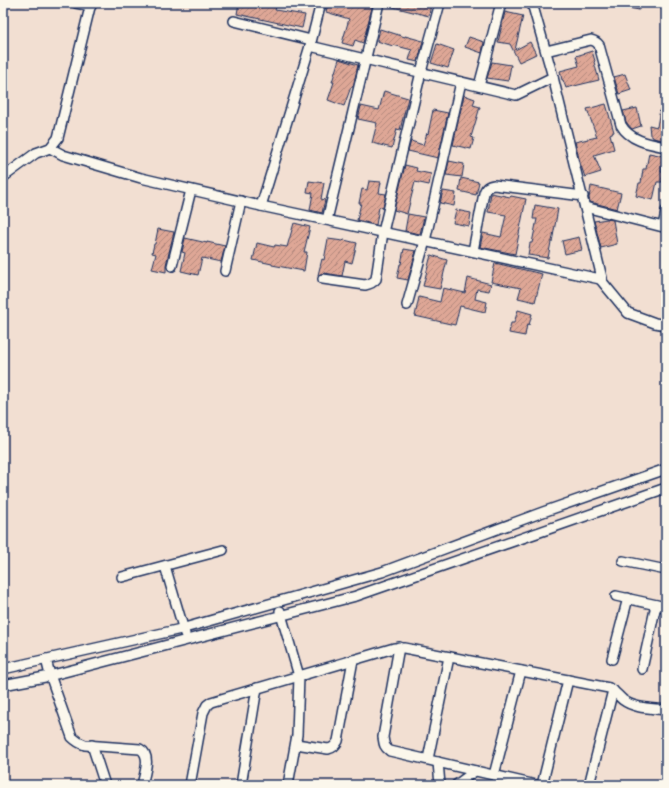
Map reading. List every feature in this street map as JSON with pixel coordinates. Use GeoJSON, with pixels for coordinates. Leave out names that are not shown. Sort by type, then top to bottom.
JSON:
{"type":"FeatureCollection","features":[{"type":"Feature","properties":{"kind":"street"},"geometry":{"type":"LineString","coordinates":[[3,176],[36,153],[50,148],[58,138],[91,4],[76,3]]}},
{"type":"Feature","properties":{"kind":"street"},"geometry":{"type":"LineString","coordinates":[[261,206],[321,3]]}},
{"type":"Feature","properties":{"kind":"street"},"geometry":{"type":"LineString","coordinates":[[327,220],[380,3]]}},
{"type":"Feature","properties":{"kind":"street"},"geometry":{"type":"LineString","coordinates":[[323,279],[365,285],[374,282],[376,279],[383,232],[421,72],[440,3]]}},
{"type":"Feature","properties":{"kind":"street"},"geometry":{"type":"LineString","coordinates":[[479,86],[501,3]]}},
{"type":"Feature","properties":{"kind":"street"},"geometry":{"type":"LineString","coordinates":[[532,3],[553,77],[583,196],[602,278],[600,279]]}},
{"type":"Feature","properties":{"kind":"street"},"geometry":{"type":"LineString","coordinates":[[234,21],[367,59],[516,94],[553,77]]}},
{"type":"Feature","properties":{"kind":"street"},"geometry":{"type":"LineString","coordinates":[[546,51],[591,40],[597,42],[621,126],[624,131],[645,143],[666,147]]}},
{"type":"Feature","properties":{"kind":"street"},"geometry":{"type":"LineString","coordinates":[[407,305],[425,241],[461,82]]}},
{"type":"Feature","properties":{"kind":"street"},"geometry":{"type":"LineString","coordinates":[[50,148],[63,155],[141,178],[191,190],[600,279],[628,313],[661,324]]}},
{"type":"Feature","properties":{"kind":"street"},"geometry":{"type":"LineString","coordinates":[[473,251],[484,193],[486,188],[489,186],[494,185],[583,196]]}},
{"type":"Feature","properties":{"kind":"street"},"geometry":{"type":"LineString","coordinates":[[172,266],[191,190]]}},
{"type":"Feature","properties":{"kind":"street"},"geometry":{"type":"LineString","coordinates":[[225,271],[241,201]]}},
{"type":"Feature","properties":{"kind":"street"},"geometry":{"type":"LineString","coordinates":[[585,207],[663,227],[666,211]]}},
{"type":"Feature","properties":{"kind":"street"},"geometry":{"type":"LineString","coordinates":[[3,669],[183,628],[382,572],[666,469]]}},
{"type":"Feature","properties":{"kind":"street"},"geometry":{"type":"LineString","coordinates":[[3,685],[50,675],[356,596],[666,488]]}},
{"type":"Feature","properties":{"kind":"street"},"geometry":{"type":"LineString","coordinates":[[122,577],[224,550]]}},
{"type":"Feature","properties":{"kind":"street"},"geometry":{"type":"LineString","coordinates":[[441,550],[447,564]]}},
{"type":"Feature","properties":{"kind":"street"},"geometry":{"type":"LineString","coordinates":[[624,561],[666,570]]}},
{"type":"Feature","properties":{"kind":"street"},"geometry":{"type":"LineString","coordinates":[[165,566],[187,640]]}},
{"type":"Feature","properties":{"kind":"street"},"geometry":{"type":"LineString","coordinates":[[616,596],[666,607]]}},
{"type":"Feature","properties":{"kind":"street"},"geometry":{"type":"LineString","coordinates":[[612,660],[628,598]]}},
{"type":"Feature","properties":{"kind":"street"},"geometry":{"type":"LineString","coordinates":[[277,602],[299,676],[298,730],[288,785]]}},
{"type":"Feature","properties":{"kind":"street"},"geometry":{"type":"LineString","coordinates":[[642,669],[656,605]]}},
{"type":"Feature","properties":{"kind":"street"},"geometry":{"type":"LineString","coordinates":[[190,785],[203,713],[207,705],[211,702],[394,648],[449,657],[609,688],[629,704],[666,710]]}},
{"type":"Feature","properties":{"kind":"street"},"geometry":{"type":"LineString","coordinates":[[399,648],[383,737],[386,748],[390,751],[536,785]]}},
{"type":"Feature","properties":{"kind":"street"},"geometry":{"type":"LineString","coordinates":[[428,760],[449,657]]}},
{"type":"Feature","properties":{"kind":"street"},"geometry":{"type":"LineString","coordinates":[[46,659],[50,675],[72,737],[80,744],[140,749],[144,751],[147,760],[142,785]]}},
{"type":"Feature","properties":{"kind":"street"},"geometry":{"type":"LineString","coordinates":[[296,744],[328,749],[336,746],[353,660]]}},
{"type":"Feature","properties":{"kind":"street"},"geometry":{"type":"LineString","coordinates":[[494,775],[521,671]]}},
{"type":"Feature","properties":{"kind":"street"},"geometry":{"type":"LineString","coordinates":[[542,785],[568,680]]}},
{"type":"Feature","properties":{"kind":"street"},"geometry":{"type":"LineString","coordinates":[[241,785],[258,688]]}},
{"type":"Feature","properties":{"kind":"street"},"geometry":{"type":"LineString","coordinates":[[589,785],[613,690]]}},
{"type":"Feature","properties":{"kind":"street"},"geometry":{"type":"LineString","coordinates":[[92,745],[105,785]]}},
{"type":"Feature","properties":{"kind":"street"},"geometry":{"type":"LineString","coordinates":[[438,762],[440,785]]}},
{"type":"Feature","properties":{"kind":"street"},"geometry":{"type":"LineString","coordinates":[[456,785],[476,771]]}},
{"type":"Feature","properties":{"kind":"street"},"geometry":{"type":"LineString","coordinates":[[665,785],[666,780]]}},
{"type":"Feature","properties":{"kind":"building"},"geometry":{"type":"Polygon","coordinates":[[[239,3],[252,6],[253,3],[256,3],[276,7],[275,10],[305,15],[302,28],[237,14],[239,3]]]}},
{"type":"Feature","properties":{"kind":"building"},"geometry":{"type":"Polygon","coordinates":[[[328,3],[373,4],[363,43],[355,40],[353,46],[342,43],[349,19],[326,12],[328,3]]]}},
{"type":"Feature","properties":{"kind":"building"},"geometry":{"type":"Polygon","coordinates":[[[386,3],[431,3],[429,16],[385,5],[386,3]]]}},
{"type":"Feature","properties":{"kind":"building"},"geometry":{"type":"Polygon","coordinates":[[[620,3],[640,3],[639,10],[619,6],[620,3]]]}},
{"type":"Feature","properties":{"kind":"building"},"geometry":{"type":"Polygon","coordinates":[[[505,12],[523,16],[515,50],[530,42],[536,54],[519,62],[510,44],[498,42],[505,12]]]}},
{"type":"Feature","properties":{"kind":"building"},"geometry":{"type":"Polygon","coordinates":[[[380,29],[423,41],[418,62],[409,60],[412,50],[377,41],[380,29]]]}},
{"type":"Feature","properties":{"kind":"building"},"geometry":{"type":"Polygon","coordinates":[[[469,37],[484,42],[482,53],[465,47],[469,37]]]}},
{"type":"Feature","properties":{"kind":"building"},"geometry":{"type":"Polygon","coordinates":[[[437,44],[454,50],[448,68],[431,63],[437,44]]]}},
{"type":"Feature","properties":{"kind":"building"},"geometry":{"type":"Polygon","coordinates":[[[592,51],[599,80],[566,88],[560,71],[579,66],[576,56],[592,51]]]}},
{"type":"Feature","properties":{"kind":"building"},"geometry":{"type":"Polygon","coordinates":[[[339,59],[358,65],[353,87],[351,87],[344,106],[328,100],[339,59]]]}},
{"type":"Feature","properties":{"kind":"building"},"geometry":{"type":"Polygon","coordinates":[[[492,62],[511,65],[508,81],[487,78],[492,62]]]}},
{"type":"Feature","properties":{"kind":"building"},"geometry":{"type":"Polygon","coordinates":[[[625,74],[631,90],[619,94],[614,77],[625,74]]]}},
{"type":"Feature","properties":{"kind":"building"},"geometry":{"type":"Polygon","coordinates":[[[384,91],[408,98],[400,130],[397,129],[392,148],[372,143],[377,123],[358,119],[361,106],[379,110],[384,91]]]}},
{"type":"Feature","properties":{"kind":"building"},"geometry":{"type":"Polygon","coordinates":[[[464,95],[475,99],[473,105],[480,107],[471,137],[474,138],[471,149],[453,145],[464,95]]]}},
{"type":"Feature","properties":{"kind":"building"},"geometry":{"type":"Polygon","coordinates":[[[606,104],[614,132],[610,134],[614,149],[594,155],[601,172],[585,177],[575,142],[597,137],[587,109],[606,104]]]}},
{"type":"Feature","properties":{"kind":"building"},"geometry":{"type":"Polygon","coordinates":[[[637,108],[641,126],[632,129],[626,122],[623,111],[637,108]]]}},
{"type":"Feature","properties":{"kind":"building"},"geometry":{"type":"Polygon","coordinates":[[[660,109],[666,110],[666,141],[653,138],[650,135],[649,125],[657,127],[660,109]]]}},
{"type":"Feature","properties":{"kind":"building"},"geometry":{"type":"Polygon","coordinates":[[[433,110],[448,113],[438,158],[408,151],[411,141],[423,145],[427,133],[428,134],[433,110]]]}},
{"type":"Feature","properties":{"kind":"building"},"geometry":{"type":"Polygon","coordinates":[[[649,153],[664,156],[661,172],[664,172],[662,182],[657,182],[653,200],[636,196],[639,183],[641,183],[643,169],[646,169],[649,153]]]}},
{"type":"Feature","properties":{"kind":"building"},"geometry":{"type":"Polygon","coordinates":[[[449,161],[464,164],[462,177],[446,175],[449,161]]]}},
{"type":"Feature","properties":{"kind":"building"},"geometry":{"type":"Polygon","coordinates":[[[405,165],[417,168],[416,171],[431,174],[429,185],[415,182],[407,214],[394,210],[405,165]]]}},
{"type":"Feature","properties":{"kind":"building"},"geometry":{"type":"Polygon","coordinates":[[[461,178],[479,182],[476,195],[459,191],[461,178]]]}},
{"type":"Feature","properties":{"kind":"building"},"geometry":{"type":"Polygon","coordinates":[[[309,181],[324,183],[321,199],[325,200],[322,213],[310,210],[313,193],[307,192],[309,181]]]}},
{"type":"Feature","properties":{"kind":"building"},"geometry":{"type":"Polygon","coordinates":[[[369,181],[381,182],[379,193],[386,194],[383,208],[379,207],[376,225],[357,220],[361,203],[359,203],[362,189],[367,190],[369,181]]]}},
{"type":"Feature","properties":{"kind":"building"},"geometry":{"type":"Polygon","coordinates":[[[591,186],[621,193],[617,209],[590,202],[589,198],[591,186]]]}},
{"type":"Feature","properties":{"kind":"building"},"geometry":{"type":"Polygon","coordinates":[[[443,191],[456,193],[454,206],[440,203],[443,191]]]}},
{"type":"Feature","properties":{"kind":"building"},"geometry":{"type":"Polygon","coordinates":[[[491,193],[526,199],[515,254],[480,247],[483,233],[501,237],[506,215],[488,212],[491,193]]]}},
{"type":"Feature","properties":{"kind":"building"},"geometry":{"type":"Polygon","coordinates":[[[535,205],[558,209],[548,258],[528,255],[537,219],[533,219],[535,205]]]}},
{"type":"Feature","properties":{"kind":"building"},"geometry":{"type":"Polygon","coordinates":[[[456,210],[471,213],[469,226],[453,223],[456,210]]]}},
{"type":"Feature","properties":{"kind":"building"},"geometry":{"type":"Polygon","coordinates":[[[408,214],[424,217],[420,234],[405,231],[408,214]]]}},
{"type":"Feature","properties":{"kind":"building"},"geometry":{"type":"Polygon","coordinates":[[[607,219],[613,220],[617,244],[601,248],[594,221],[607,219]]]}},
{"type":"Feature","properties":{"kind":"building"},"geometry":{"type":"Polygon","coordinates":[[[294,223],[310,227],[304,252],[307,252],[304,271],[253,260],[257,243],[274,247],[275,245],[287,247],[294,223]]]}},
{"type":"Feature","properties":{"kind":"building"},"geometry":{"type":"Polygon","coordinates":[[[158,229],[174,232],[166,265],[166,272],[152,269],[156,254],[152,253],[158,229]]]}},
{"type":"Feature","properties":{"kind":"building"},"geometry":{"type":"Polygon","coordinates":[[[579,237],[582,250],[565,254],[562,241],[579,237]]]}},
{"type":"Feature","properties":{"kind":"building"},"geometry":{"type":"Polygon","coordinates":[[[185,238],[225,246],[221,262],[202,258],[198,275],[181,271],[185,253],[182,252],[185,238]]]}},
{"type":"Feature","properties":{"kind":"building"},"geometry":{"type":"Polygon","coordinates":[[[328,239],[357,243],[352,263],[345,261],[342,276],[324,273],[318,275],[322,259],[324,260],[328,239]]]}},
{"type":"Feature","properties":{"kind":"building"},"geometry":{"type":"Polygon","coordinates":[[[404,249],[416,251],[408,280],[397,278],[404,249]]]}},
{"type":"Feature","properties":{"kind":"building"},"geometry":{"type":"Polygon","coordinates":[[[431,255],[447,260],[440,289],[423,286],[431,255]]]}},
{"type":"Feature","properties":{"kind":"building"},"geometry":{"type":"Polygon","coordinates":[[[495,263],[542,274],[535,302],[518,298],[521,288],[491,282],[495,263]]]}},
{"type":"Feature","properties":{"kind":"building"},"geometry":{"type":"Polygon","coordinates":[[[468,278],[491,284],[489,291],[477,289],[475,299],[487,302],[485,312],[460,306],[455,325],[415,316],[419,297],[440,302],[443,288],[465,293],[468,278]]]}},
{"type":"Feature","properties":{"kind":"building"},"geometry":{"type":"Polygon","coordinates":[[[518,310],[532,314],[529,325],[527,324],[525,336],[509,333],[511,323],[514,323],[518,310]]]}}]}
